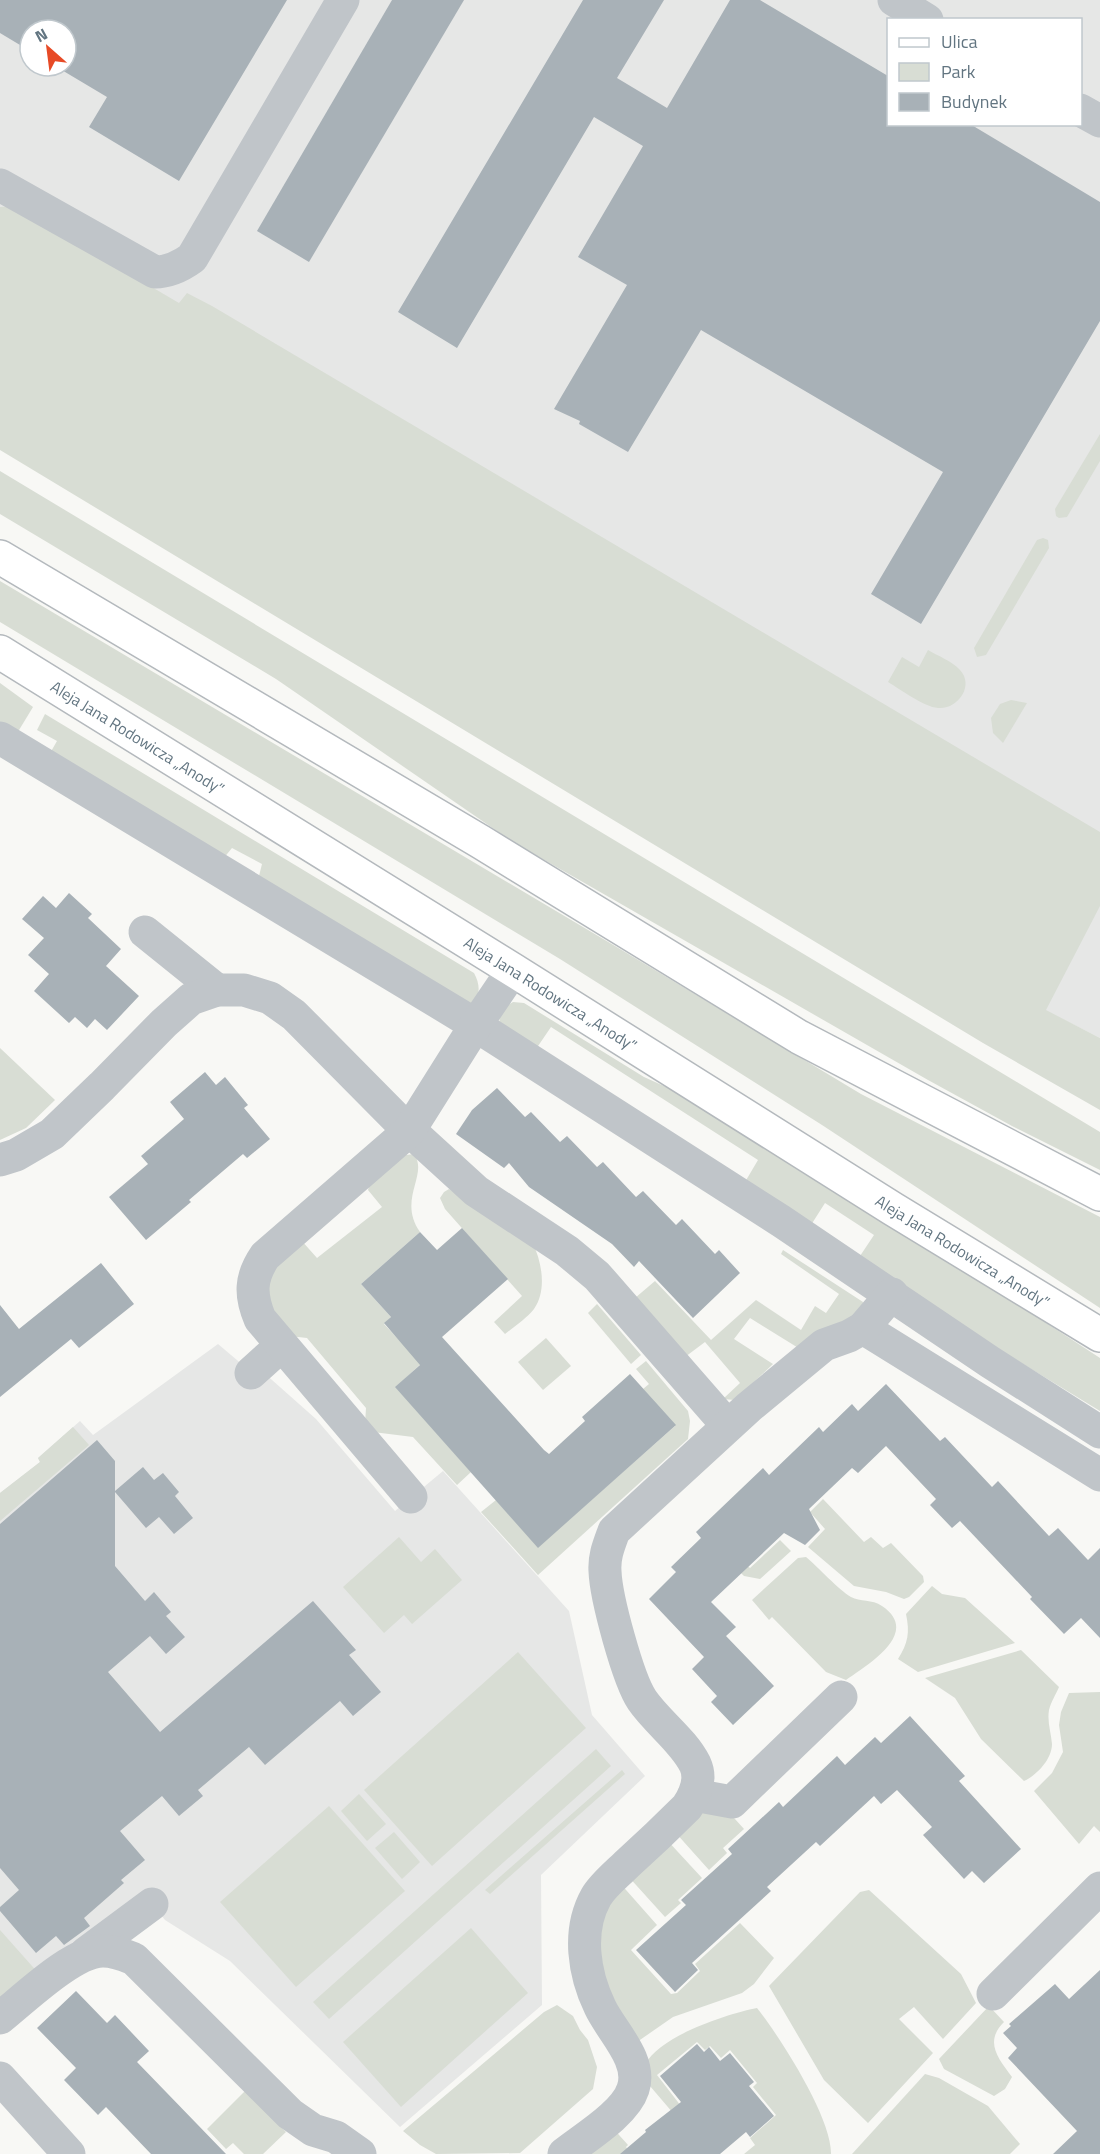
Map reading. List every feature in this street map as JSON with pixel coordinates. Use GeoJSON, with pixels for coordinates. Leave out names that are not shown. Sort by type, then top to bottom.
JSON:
{"type":"FeatureCollection","features":[{"type":"Feature","properties":{"kind":"main road"},"geometry":{"type":"LineString","coordinates":[[0,556],[491,848],[799,1037],[1100,1194]]}},
{"type":"Feature","properties":{"kind":"main road","name":"Aleja Jana Rodowicza „Anody”"},"geometry":{"type":"LineString","coordinates":[[0,652],[893,1209],[1100,1335]]}},
{"type":"Feature","properties":{"kind":"lane"},"geometry":{"type":"LineString","coordinates":[[0,185],[155,272],[163,272],[184,264],[192,258],[343,0]]}},
{"type":"Feature","properties":{"kind":"lane"},"geometry":{"type":"LineString","coordinates":[[894,0],[924,18]]}},
{"type":"Feature","properties":{"kind":"lane"},"geometry":{"type":"LineString","coordinates":[[0,739],[475,1026],[781,1221],[990,1362],[1100,1432]]}},
{"type":"Feature","properties":{"kind":"lane"},"geometry":{"type":"LineString","coordinates":[[145,932],[217,990]]}},
{"type":"Feature","properties":{"kind":"lane"},"geometry":{"type":"LineString","coordinates":[[411,1497],[260,1319],[251,1290],[254,1275],[265,1256],[409,1131],[513,970]]}},
{"type":"Feature","properties":{"kind":"lane"},"geometry":{"type":"LineString","coordinates":[[0,1160],[16,1155],[52,1134],[191,999],[217,990],[244,990],[270,998],[294,1015],[409,1131],[476,1191],[567,1251],[597,1276],[727,1425]]}},
{"type":"Feature","properties":{"kind":"lane"},"geometry":{"type":"LineString","coordinates":[[564,2154],[623,2107],[633,2088],[634,2071],[630,2058],[600,2008],[588,1979],[584,1944],[587,1918],[597,1896],[687,1808],[698,1781],[696,1766],[641,1699],[628,1671],[605,1572],[606,1552],[614,1531],[727,1425],[824,1345],[863,1328],[892,1294]]}},
{"type":"Feature","properties":{"kind":"lane"},"geometry":{"type":"LineString","coordinates":[[863,1328],[1100,1475]]}},
{"type":"Feature","properties":{"kind":"lane"},"geometry":{"type":"LineString","coordinates":[[251,1373],[281,1346]]}},
{"type":"Feature","properties":{"kind":"lane"},"geometry":{"type":"LineString","coordinates":[[694,1795],[732,1802],[841,1697]]}},
{"type":"Feature","properties":{"kind":"lane"},"geometry":{"type":"LineString","coordinates":[[993,1994],[1100,1888]]}},
{"type":"Feature","properties":{"kind":"lane"},"geometry":{"type":"LineString","coordinates":[[0,2018],[72,1961],[152,1904]]}},
{"type":"Feature","properties":{"kind":"lane"},"geometry":{"type":"LineString","coordinates":[[86,1953],[103,1951],[119,1953],[134,1959],[290,2115],[313,2130],[336,2137],[360,2154]]}},
{"type":"Feature","properties":{"kind":"lane"},"geometry":{"type":"LineString","coordinates":[[0,2078],[69,2154]]}},
{"type":"Feature","properties":{"kind":"shaded area"},"geometry":{"type":"Polygon","coordinates":[[[0,0],[1100,0],[1100,1038],[771,872],[0,404],[0,0]]]}},
{"type":"Feature","properties":{"kind":"shaded area"},"geometry":{"type":"Polygon","coordinates":[[[218,1344],[244,1366],[263,1372],[316,1419],[395,1511],[443,1471],[569,1611],[592,1715],[645,1776],[541,1875],[542,2005],[400,2127],[230,1961],[165,1920],[145,1895],[0,2004],[0,1493],[40,1462],[38,1458],[80,1421],[93,1435],[218,1344]]]}},
{"type":"Feature","properties":{"kind":"green space"},"geometry":{"type":"Polygon","coordinates":[[[14,206],[179,303],[187,293],[212,306],[1100,832],[1100,906],[1046,1010],[1100,1038],[1100,1110],[983,1043],[0,450],[0,207],[14,206]]]}},
{"type":"Feature","properties":{"kind":"green space"},"geometry":{"type":"Polygon","coordinates":[[[1100,434],[1100,461],[1067,517],[1059,518],[1056,516],[1055,509],[1100,434]]]}},
{"type":"Feature","properties":{"kind":"green space"},"geometry":{"type":"Polygon","coordinates":[[[0,471],[1100,1132],[1100,1170],[1012,1126],[928,1080],[513,842],[276,679],[0,514],[0,471]]]}},
{"type":"Feature","properties":{"kind":"green space"},"geometry":{"type":"Polygon","coordinates":[[[1043,538],[1048,540],[1049,548],[986,655],[977,657],[974,648],[1037,540],[1043,538]]]}},
{"type":"Feature","properties":{"kind":"green space"},"geometry":{"type":"Polygon","coordinates":[[[0,581],[861,1094],[1100,1217],[1100,1308],[822,1125],[560,959],[0,622],[0,581]]]}},
{"type":"Feature","properties":{"kind":"green space"},"geometry":{"type":"Polygon","coordinates":[[[928,650],[953,664],[964,676],[966,683],[962,696],[945,708],[932,707],[888,682],[902,657],[919,667],[928,650]]]}},
{"type":"Feature","properties":{"kind":"green space"},"geometry":{"type":"Polygon","coordinates":[[[0,683],[33,707],[16,735],[0,725],[0,683]]]}},
{"type":"Feature","properties":{"kind":"green space"},"geometry":{"type":"Polygon","coordinates":[[[1011,700],[1027,703],[1003,743],[993,733],[991,718],[1000,704],[1011,700]]]}},
{"type":"Feature","properties":{"kind":"green space"},"geometry":{"type":"Polygon","coordinates":[[[45,714],[474,973],[478,983],[478,992],[476,1001],[470,1010],[258,880],[262,864],[232,848],[223,859],[49,755],[57,741],[37,730],[45,714]]]}},
{"type":"Feature","properties":{"kind":"green space"},"geometry":{"type":"Polygon","coordinates":[[[513,1002],[524,1003],[644,1077],[728,1115],[1100,1358],[1100,1411],[1008,1355],[860,1256],[874,1235],[825,1203],[811,1225],[745,1182],[758,1160],[551,1027],[536,1049],[500,1026],[499,1014],[513,1002]]]}},
{"type":"Feature","properties":{"kind":"green space"},"geometry":{"type":"Polygon","coordinates":[[[0,1048],[55,1100],[26,1128],[0,1140],[0,1048]]]}},
{"type":"Feature","properties":{"kind":"green space"},"geometry":{"type":"Polygon","coordinates":[[[414,1154],[418,1162],[418,1170],[411,1209],[420,1232],[361,1284],[391,1317],[384,1324],[398,1339],[426,1359],[396,1387],[471,1472],[457,1485],[413,1437],[373,1432],[365,1424],[366,1408],[307,1338],[289,1336],[267,1305],[269,1273],[301,1240],[317,1258],[382,1207],[368,1190],[370,1183],[406,1155],[414,1154]]]}},
{"type":"Feature","properties":{"kind":"green space"},"geometry":{"type":"Polygon","coordinates":[[[449,1189],[533,1244],[536,1251],[541,1268],[541,1294],[528,1316],[505,1334],[494,1322],[522,1296],[445,1209],[440,1198],[449,1189]]]}},
{"type":"Feature","properties":{"kind":"green space"},"geometry":{"type":"Polygon","coordinates":[[[783,1250],[863,1302],[862,1313],[800,1349],[750,1318],[734,1339],[773,1364],[735,1400],[723,1399],[740,1383],[705,1342],[685,1357],[635,1298],[655,1281],[711,1340],[756,1300],[801,1330],[815,1306],[826,1313],[839,1294],[781,1254],[783,1250]]]}},
{"type":"Feature","properties":{"kind":"green space"},"geometry":{"type":"Polygon","coordinates":[[[597,1304],[641,1355],[631,1364],[588,1313],[597,1304]]]}},
{"type":"Feature","properties":{"kind":"green space"},"geometry":{"type":"Polygon","coordinates":[[[546,1338],[571,1366],[543,1390],[518,1362],[546,1338]]]}},
{"type":"Feature","properties":{"kind":"green space"},"geometry":{"type":"Polygon","coordinates":[[[646,1361],[688,1411],[690,1421],[688,1439],[538,1575],[481,1512],[496,1500],[538,1547],[675,1426],[643,1389],[649,1384],[636,1369],[646,1361]]]}},
{"type":"Feature","properties":{"kind":"green space"},"geometry":{"type":"Polygon","coordinates":[[[73,1427],[89,1445],[0,1521],[0,1493],[40,1462],[38,1458],[73,1427]]]}},
{"type":"Feature","properties":{"kind":"green space"},"geometry":{"type":"Polygon","coordinates":[[[823,1499],[864,1542],[871,1537],[883,1548],[891,1543],[923,1576],[924,1582],[904,1599],[886,1592],[854,1586],[808,1547],[825,1529],[810,1512],[823,1499]]]}},
{"type":"Feature","properties":{"kind":"green space"},"geometry":{"type":"Polygon","coordinates":[[[399,1537],[421,1562],[435,1549],[462,1580],[412,1624],[404,1615],[384,1633],[343,1587],[399,1537]]]}},
{"type":"Feature","properties":{"kind":"green space"},"geometry":{"type":"Polygon","coordinates":[[[780,1540],[791,1551],[760,1579],[744,1576],[735,1567],[742,1561],[750,1568],[780,1540]]]}},
{"type":"Feature","properties":{"kind":"green space"},"geometry":{"type":"Polygon","coordinates":[[[806,1557],[846,1594],[855,1599],[878,1604],[893,1616],[896,1627],[894,1637],[887,1648],[846,1680],[826,1672],[772,1617],[769,1620],[752,1600],[798,1558],[806,1557]]]}},
{"type":"Feature","properties":{"kind":"green space"},"geometry":{"type":"Polygon","coordinates":[[[932,1586],[942,1594],[965,1598],[1015,1643],[918,1672],[898,1659],[907,1638],[906,1614],[932,1586]]]}},
{"type":"Feature","properties":{"kind":"green space"},"geometry":{"type":"Polygon","coordinates":[[[1021,1650],[1059,1687],[1049,1710],[1052,1744],[1047,1761],[1039,1771],[1024,1781],[981,1739],[955,1698],[925,1678],[1021,1650]]]}},
{"type":"Feature","properties":{"kind":"green space"},"geometry":{"type":"Polygon","coordinates":[[[518,1652],[586,1728],[432,1866],[364,1790],[518,1652]]]}},
{"type":"Feature","properties":{"kind":"green space"},"geometry":{"type":"Polygon","coordinates":[[[1100,1692],[1100,1832],[1094,1826],[1079,1844],[1034,1791],[1052,1773],[1063,1752],[1059,1725],[1061,1712],[1069,1693],[1100,1692]]]}},
{"type":"Feature","properties":{"kind":"green space"},"geometry":{"type":"Polygon","coordinates":[[[596,1749],[611,1766],[329,2019],[313,2002],[596,1749]]]}},
{"type":"Feature","properties":{"kind":"green space"},"geometry":{"type":"Polygon","coordinates":[[[622,1770],[625,1774],[490,1894],[485,1890],[622,1770]]]}},
{"type":"Feature","properties":{"kind":"green space"},"geometry":{"type":"Polygon","coordinates":[[[359,1794],[386,1824],[367,1841],[341,1811],[359,1794]]]}},
{"type":"Feature","properties":{"kind":"green space"},"geometry":{"type":"Polygon","coordinates":[[[706,1803],[725,1808],[744,1829],[723,1848],[727,1853],[709,1870],[675,1832],[706,1803]]]}},
{"type":"Feature","properties":{"kind":"green space"},"geometry":{"type":"Polygon","coordinates":[[[329,1806],[405,1891],[296,1987],[220,1902],[329,1806]]]}},
{"type":"Feature","properties":{"kind":"green space"},"geometry":{"type":"Polygon","coordinates":[[[394,1832],[420,1862],[402,1879],[375,1848],[394,1832]]]}},
{"type":"Feature","properties":{"kind":"green space"},"geometry":{"type":"Polygon","coordinates":[[[666,1839],[702,1878],[678,1900],[681,1903],[665,1917],[627,1875],[666,1839]]]}},
{"type":"Feature","properties":{"kind":"green space"},"geometry":{"type":"Polygon","coordinates":[[[619,1882],[657,1925],[631,1950],[671,1994],[677,1993],[700,1971],[695,1964],[740,1923],[774,1958],[754,1984],[742,1993],[673,2017],[637,2042],[603,1984],[599,1922],[619,1882]]]}},
{"type":"Feature","properties":{"kind":"green space"},"geometry":{"type":"Polygon","coordinates":[[[869,1890],[961,1974],[976,2003],[943,2039],[914,2007],[899,2019],[933,2053],[868,2123],[824,2080],[769,1986],[860,1892],[869,1890]]]}},
{"type":"Feature","properties":{"kind":"green space"},"geometry":{"type":"Polygon","coordinates":[[[471,1928],[528,1993],[401,2107],[343,2042],[471,1928]]]}},
{"type":"Feature","properties":{"kind":"green space"},"geometry":{"type":"Polygon","coordinates":[[[0,1930],[40,1975],[0,2004],[0,1930]]]}},
{"type":"Feature","properties":{"kind":"green space"},"geometry":{"type":"Polygon","coordinates":[[[557,2005],[573,2016],[588,2040],[597,2067],[593,2089],[520,2153],[436,2154],[403,2131],[544,2012],[557,2005]]]}},
{"type":"Feature","properties":{"kind":"green space"},"geometry":{"type":"Polygon","coordinates":[[[989,2006],[1004,2022],[995,2036],[995,2050],[1012,2077],[1005,2089],[994,2096],[944,2069],[939,2059],[989,2006]]]}},
{"type":"Feature","properties":{"kind":"green space"},"geometry":{"type":"Polygon","coordinates":[[[757,2008],[803,2078],[823,2120],[831,2154],[744,2154],[755,2145],[750,2138],[776,2115],[753,2087],[757,2083],[730,2050],[721,2058],[710,2046],[705,2050],[697,2042],[657,2075],[681,2106],[673,2113],[644,2079],[645,2065],[664,2045],[712,2021],[757,2008]]]}},
{"type":"Feature","properties":{"kind":"green space"},"geometry":{"type":"Polygon","coordinates":[[[925,2074],[939,2078],[988,2106],[1020,2144],[1010,2154],[852,2154],[925,2074]]]}},
{"type":"Feature","properties":{"kind":"green space"},"geometry":{"type":"Polygon","coordinates":[[[245,2091],[286,2132],[263,2154],[244,2154],[233,2143],[226,2149],[207,2129],[245,2091]]]}},
{"type":"Feature","properties":{"kind":"green space"},"geometry":{"type":"Polygon","coordinates":[[[611,2126],[628,2145],[626,2147],[629,2151],[626,2154],[577,2154],[611,2126]]]}},
{"type":"Feature","properties":{"kind":"building"},"geometry":{"type":"Polygon","coordinates":[[[0,0],[287,0],[179,181],[89,127],[107,97],[75,78],[78,78],[78,18],[18,18],[18,44],[0,33],[0,0]]]}},
{"type":"Feature","properties":{"kind":"building"},"geometry":{"type":"Polygon","coordinates":[[[392,0],[464,0],[309,262],[257,231],[392,0]]]}},
{"type":"Feature","properties":{"kind":"building"},"geometry":{"type":"Polygon","coordinates":[[[583,0],[664,0],[617,78],[667,108],[730,0],[760,0],[887,75],[887,126],[973,126],[1100,202],[1100,321],[921,624],[871,594],[943,472],[701,330],[628,452],[579,424],[580,421],[554,409],[627,285],[578,257],[643,146],[594,117],[457,348],[398,312],[583,0]]]}},
{"type":"Feature","properties":{"kind":"building"},"geometry":{"type":"Polygon","coordinates":[[[69,893],[92,914],[88,918],[121,949],[106,966],[139,996],[107,1030],[95,1019],[87,1028],[75,1017],[69,1023],[34,991],[49,974],[28,955],[44,938],[22,919],[43,896],[56,908],[69,893]]]}},
{"type":"Feature","properties":{"kind":"building"},"geometry":{"type":"Polygon","coordinates":[[[205,1072],[216,1085],[225,1077],[248,1105],[244,1108],[270,1139],[247,1158],[243,1154],[146,1240],[109,1197],[148,1164],[141,1156],[184,1119],[170,1102],[205,1072]]]}},
{"type":"Feature","properties":{"kind":"building"},"geometry":{"type":"Polygon","coordinates":[[[497,1088],[525,1117],[531,1112],[560,1142],[567,1136],[597,1167],[603,1162],[636,1197],[643,1191],[676,1225],[682,1219],[715,1254],[719,1250],[740,1273],[693,1318],[639,1261],[634,1267],[612,1244],[529,1187],[509,1163],[504,1168],[456,1134],[472,1110],[497,1088]]]}},
{"type":"Feature","properties":{"kind":"building"},"geometry":{"type":"Polygon","coordinates":[[[462,1228],[508,1279],[442,1337],[544,1450],[549,1454],[585,1421],[582,1417],[630,1374],[676,1425],[538,1548],[395,1387],[420,1365],[384,1323],[391,1317],[361,1284],[420,1232],[437,1250],[462,1228]]]}},
{"type":"Feature","properties":{"kind":"building"},"geometry":{"type":"Polygon","coordinates":[[[101,1263],[134,1304],[79,1348],[71,1339],[0,1397],[0,1305],[19,1329],[101,1263]]]}},
{"type":"Feature","properties":{"kind":"building"},"geometry":{"type":"Polygon","coordinates":[[[886,1384],[940,1441],[945,1437],[992,1487],[998,1481],[1049,1536],[1058,1528],[1088,1560],[1100,1548],[1100,1638],[1081,1618],[1064,1634],[960,1521],[952,1528],[930,1505],[936,1499],[886,1446],[858,1473],[852,1468],[809,1509],[820,1530],[805,1545],[784,1533],[711,1602],[736,1627],[726,1636],[774,1686],[733,1725],[711,1702],[717,1696],[692,1669],[704,1657],[649,1599],[676,1572],[671,1567],[701,1538],[696,1532],[763,1468],[769,1475],[819,1427],[823,1432],[852,1404],[858,1411],[886,1384]]]}},
{"type":"Feature","properties":{"kind":"building"},"geometry":{"type":"Polygon","coordinates":[[[97,1440],[115,1461],[115,1491],[143,1467],[154,1480],[163,1473],[179,1492],[175,1496],[193,1518],[174,1534],[159,1517],[146,1528],[115,1492],[115,1566],[145,1601],[154,1592],[171,1612],[166,1616],[185,1637],[166,1654],[150,1636],[108,1672],[160,1732],[313,1601],[356,1650],[349,1655],[381,1692],[353,1716],[340,1701],[265,1765],[249,1747],[198,1790],[203,1796],[179,1816],[162,1796],[120,1831],[145,1860],[121,1880],[124,1883],[84,1918],[90,1926],[64,1945],[56,1936],[36,1953],[0,1911],[0,1907],[19,1890],[0,1868],[0,1524],[97,1440]]]}},
{"type":"Feature","properties":{"kind":"building"},"geometry":{"type":"Polygon","coordinates":[[[910,1716],[965,1776],[959,1781],[1021,1849],[984,1883],[972,1871],[964,1879],[923,1835],[932,1827],[897,1790],[881,1804],[874,1796],[820,1846],[816,1842],[767,1887],[771,1891],[692,1963],[698,1970],[675,1992],[636,1950],[686,1905],[681,1900],[732,1854],[728,1849],[779,1802],[783,1807],[837,1756],[845,1765],[875,1737],[881,1743],[910,1716]]]}},
{"type":"Feature","properties":{"kind":"building"},"geometry":{"type":"Polygon","coordinates":[[[1100,1970],[1100,2154],[1053,2154],[1077,2131],[1008,2058],[1017,2048],[1003,2033],[1011,2026],[1009,2024],[1055,1984],[1069,1999],[1100,1970]]]}},
{"type":"Feature","properties":{"kind":"building"},"geometry":{"type":"Polygon","coordinates":[[[76,1991],[107,2023],[115,2015],[149,2051],[137,2062],[226,2154],[151,2154],[106,2107],[98,2115],[64,2080],[76,2068],[37,2028],[76,1991]]]}},
{"type":"Feature","properties":{"kind":"building"},"geometry":{"type":"Polygon","coordinates":[[[697,2044],[704,2052],[709,2047],[720,2061],[730,2053],[754,2082],[749,2086],[774,2116],[750,2137],[746,2132],[720,2154],[620,2154],[646,2132],[645,2130],[681,2102],[660,2076],[697,2044]]]}}]}
